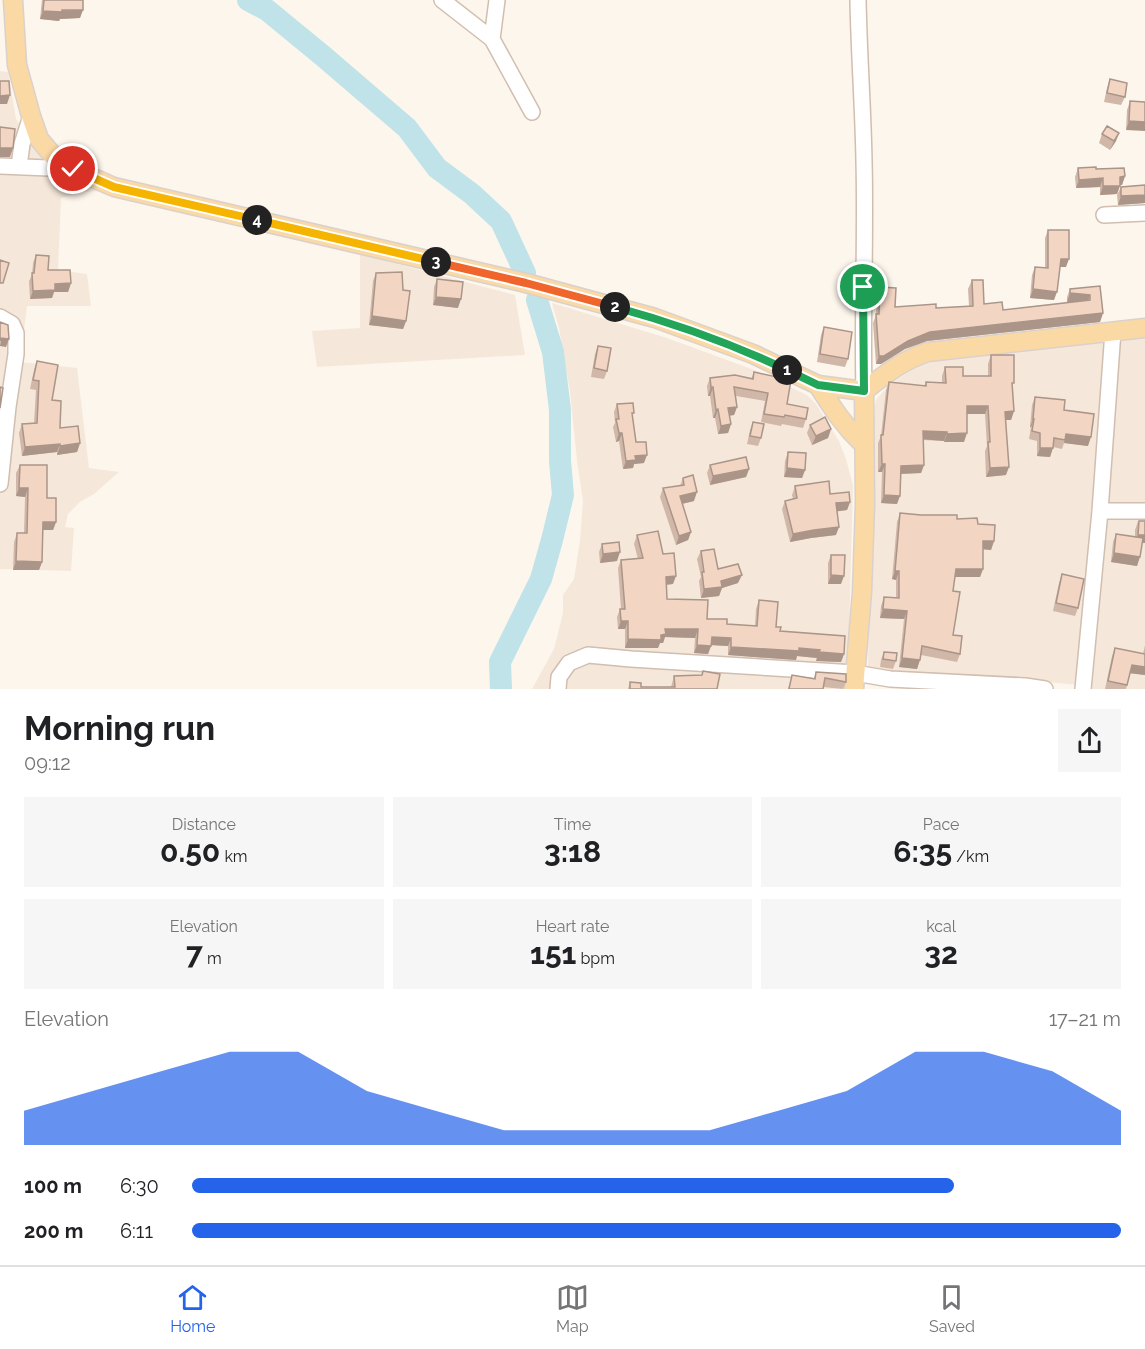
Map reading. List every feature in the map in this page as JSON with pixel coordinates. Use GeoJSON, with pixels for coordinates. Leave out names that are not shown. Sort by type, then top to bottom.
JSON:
{"type":"FeatureCollection","features":[{"type":"Feature","properties":{"kind":"main road"},"geometry":{"type":"LineString","coordinates":[[13,0],[17,65],[39,139],[56,158],[73,169],[114,187],[526,283],[655,318],[753,354],[818,385],[864,391],[890,371],[928,352],[1145,328]]}},
{"type":"Feature","properties":{"kind":"main road"},"geometry":{"type":"LineString","coordinates":[[818,385],[839,418],[864,445]]}},
{"type":"Feature","properties":{"kind":"main road"},"geometry":{"type":"LineString","coordinates":[[854,681],[862,592],[865,504],[864,391]]}},
{"type":"Feature","properties":{"kind":"street"},"geometry":{"type":"LineString","coordinates":[[442,0],[492,39],[532,112]]}},
{"type":"Feature","properties":{"kind":"street"},"geometry":{"type":"LineString","coordinates":[[492,39],[497,0]]}},
{"type":"Feature","properties":{"kind":"street"},"geometry":{"type":"LineString","coordinates":[[858,0],[864,161],[864,391]]}},
{"type":"Feature","properties":{"kind":"street"},"geometry":{"type":"LineString","coordinates":[[19,166],[22,144],[31,116]]}},
{"type":"Feature","properties":{"kind":"street"},"geometry":{"type":"LineString","coordinates":[[0,166],[73,169]]}},
{"type":"Feature","properties":{"kind":"street"},"geometry":{"type":"LineString","coordinates":[[1104,215],[1145,213]]}},
{"type":"Feature","properties":{"kind":"street"},"geometry":{"type":"LineString","coordinates":[[0,317],[12,324],[16,333],[16,354],[0,483]]}},
{"type":"Feature","properties":{"kind":"street"},"geometry":{"type":"LineString","coordinates":[[1083,689],[1100,510],[1113,331]]}},
{"type":"Feature","properties":{"kind":"street"},"geometry":{"type":"LineString","coordinates":[[1100,510],[1145,511]]}},
{"type":"Feature","properties":{"kind":"street"},"geometry":{"type":"LineString","coordinates":[[558,689],[559,677],[569,663],[588,655],[854,681],[890,679],[1045,689]]}},
{"type":"Feature","properties":{"kind":"shaded area"},"geometry":{"type":"Polygon","coordinates":[[[0,71],[8,72],[16,119],[36,151],[76,181],[104,191],[80,192],[61,198],[58,270],[87,274],[91,306],[27,306],[20,362],[77,368],[89,468],[119,472],[68,514],[65,527],[74,528],[71,571],[0,569],[0,71]]]}},
{"type":"Feature","properties":{"kind":"shaded area"},"geometry":{"type":"Polygon","coordinates":[[[360,254],[515,295],[525,355],[317,367],[312,331],[360,328],[360,254]]]}},
{"type":"Feature","properties":{"kind":"shaded area"},"geometry":{"type":"Polygon","coordinates":[[[552,303],[667,338],[757,371],[807,395],[816,404],[839,441],[853,485],[846,689],[532,689],[554,649],[563,613],[563,595],[574,579],[583,501],[570,391],[559,328],[552,303]]]}},
{"type":"Feature","properties":{"kind":"shaded area"},"geometry":{"type":"Polygon","coordinates":[[[1145,337],[1145,689],[1091,689],[1091,686],[991,677],[868,669],[870,427],[876,400],[888,386],[920,364],[1006,350],[1145,337]]]}},
{"type":"Feature","properties":{"kind":"building"},"geometry":{"type":"Polygon","coordinates":[[[44,0],[83,0],[83,10],[43,11],[44,0]]]}},
{"type":"Feature","properties":{"kind":"building"},"geometry":{"type":"Polygon","coordinates":[[[1110,79],[1127,83],[1125,97],[1107,93],[1110,79]]]}},
{"type":"Feature","properties":{"kind":"building"},"geometry":{"type":"Polygon","coordinates":[[[0,81],[9,81],[10,95],[0,96],[0,81]]]}},
{"type":"Feature","properties":{"kind":"building"},"geometry":{"type":"Polygon","coordinates":[[[1130,101],[1145,102],[1145,122],[1129,121],[1130,101]]]}},
{"type":"Feature","properties":{"kind":"building"},"geometry":{"type":"Polygon","coordinates":[[[1107,126],[1119,133],[1114,141],[1102,134],[1107,126]]]}},
{"type":"Feature","properties":{"kind":"building"},"geometry":{"type":"Polygon","coordinates":[[[0,127],[15,129],[13,148],[0,148],[0,127]]]}},
{"type":"Feature","properties":{"kind":"building"},"geometry":{"type":"Polygon","coordinates":[[[1096,167],[1096,169],[1124,168],[1125,176],[1120,177],[1120,186],[1103,186],[1103,178],[1079,180],[1078,168],[1096,167]]]}},
{"type":"Feature","properties":{"kind":"building"},"geometry":{"type":"Polygon","coordinates":[[[65,170],[75,173],[72,183],[63,181],[65,170]]]}},
{"type":"Feature","properties":{"kind":"building"},"geometry":{"type":"Polygon","coordinates":[[[1145,185],[1145,195],[1121,196],[1121,187],[1145,185]]]}},
{"type":"Feature","properties":{"kind":"building"},"geometry":{"type":"Polygon","coordinates":[[[1048,230],[1069,230],[1069,259],[1061,259],[1057,292],[1033,289],[1035,267],[1048,268],[1048,230]]]}},
{"type":"Feature","properties":{"kind":"building"},"geometry":{"type":"Polygon","coordinates":[[[36,255],[49,256],[48,270],[70,270],[71,283],[55,284],[55,290],[33,291],[32,273],[34,273],[36,255]]]}},
{"type":"Feature","properties":{"kind":"building"},"geometry":{"type":"Polygon","coordinates":[[[0,260],[9,263],[3,283],[0,283],[0,260]]]}},
{"type":"Feature","properties":{"kind":"building"},"geometry":{"type":"Polygon","coordinates":[[[402,272],[403,290],[410,291],[406,321],[372,316],[376,273],[402,272]]]}},
{"type":"Feature","properties":{"kind":"building"},"geometry":{"type":"Polygon","coordinates":[[[437,279],[463,282],[461,299],[436,297],[437,279]]]}},
{"type":"Feature","properties":{"kind":"building"},"geometry":{"type":"Polygon","coordinates":[[[972,280],[983,280],[984,304],[1002,302],[1003,310],[1090,300],[1090,295],[1070,293],[1070,289],[1100,286],[1103,313],[930,332],[908,341],[884,356],[879,356],[876,314],[879,314],[880,287],[896,288],[895,307],[936,304],[936,308],[973,306],[972,280]]]}},
{"type":"Feature","properties":{"kind":"building"},"geometry":{"type":"Polygon","coordinates":[[[0,322],[8,325],[9,339],[1,338],[0,341],[0,322]]]}},
{"type":"Feature","properties":{"kind":"building"},"geometry":{"type":"Polygon","coordinates":[[[824,327],[852,332],[848,359],[820,354],[824,327]]]}},
{"type":"Feature","properties":{"kind":"building"},"geometry":{"type":"Polygon","coordinates":[[[598,346],[611,348],[607,371],[594,368],[598,346]]]}},
{"type":"Feature","properties":{"kind":"building"},"geometry":{"type":"Polygon","coordinates":[[[991,355],[1014,355],[1014,383],[1012,383],[1014,411],[1005,412],[1009,467],[990,468],[988,406],[967,406],[967,433],[947,434],[947,432],[923,431],[924,465],[901,466],[900,496],[884,495],[885,464],[882,464],[881,435],[883,435],[889,382],[926,386],[926,382],[946,383],[945,367],[963,367],[963,376],[991,376],[991,355]]]}},
{"type":"Feature","properties":{"kind":"building"},"geometry":{"type":"Polygon","coordinates":[[[37,361],[58,365],[52,400],[61,401],[60,428],[78,426],[80,443],[25,447],[22,424],[37,423],[39,381],[33,380],[37,361]]]}},
{"type":"Feature","properties":{"kind":"building"},"geometry":{"type":"Polygon","coordinates":[[[754,372],[791,380],[787,404],[808,408],[806,419],[764,414],[768,393],[734,387],[737,407],[728,408],[731,424],[721,426],[710,378],[735,375],[753,379],[754,372]]]}},
{"type":"Feature","properties":{"kind":"building"},"geometry":{"type":"Polygon","coordinates":[[[0,387],[3,388],[0,408],[0,387]]]}},
{"type":"Feature","properties":{"kind":"building"},"geometry":{"type":"Polygon","coordinates":[[[1035,397],[1065,400],[1064,410],[1094,414],[1091,437],[1066,434],[1065,440],[1054,438],[1053,448],[1040,448],[1040,433],[1032,431],[1035,397]]]}},
{"type":"Feature","properties":{"kind":"building"},"geometry":{"type":"Polygon","coordinates":[[[633,403],[636,442],[646,442],[647,455],[635,456],[636,460],[626,461],[622,433],[619,433],[616,419],[619,419],[617,404],[633,403]]]}},
{"type":"Feature","properties":{"kind":"building"},"geometry":{"type":"Polygon","coordinates":[[[825,417],[831,429],[816,436],[810,425],[825,417]]]}},
{"type":"Feature","properties":{"kind":"building"},"geometry":{"type":"Polygon","coordinates":[[[753,422],[764,424],[761,438],[750,436],[753,422]]]}},
{"type":"Feature","properties":{"kind":"building"},"geometry":{"type":"Polygon","coordinates":[[[788,452],[806,453],[805,470],[787,468],[788,452]]]}},
{"type":"Feature","properties":{"kind":"building"},"geometry":{"type":"Polygon","coordinates":[[[746,457],[749,469],[713,476],[710,465],[746,457]]]}},
{"type":"Feature","properties":{"kind":"building"},"geometry":{"type":"Polygon","coordinates":[[[20,465],[47,465],[47,498],[56,498],[56,522],[43,522],[42,562],[16,561],[17,533],[27,533],[28,488],[19,488],[20,465]]]}},
{"type":"Feature","properties":{"kind":"building"},"geometry":{"type":"Polygon","coordinates":[[[693,475],[697,492],[680,496],[691,532],[679,536],[663,488],[684,485],[683,478],[693,475]]]}},
{"type":"Feature","properties":{"kind":"building"},"geometry":{"type":"Polygon","coordinates":[[[829,481],[830,494],[849,492],[850,502],[836,503],[839,527],[793,534],[785,501],[797,498],[795,486],[829,481]]]}},
{"type":"Feature","properties":{"kind":"building"},"geometry":{"type":"Polygon","coordinates":[[[900,513],[957,515],[957,519],[977,518],[978,524],[995,525],[994,541],[983,541],[983,569],[956,569],[953,591],[960,592],[953,635],[962,636],[960,654],[922,646],[920,660],[902,658],[907,611],[883,609],[884,597],[899,598],[899,571],[895,571],[900,513]]]}},
{"type":"Feature","properties":{"kind":"building"},"geometry":{"type":"Polygon","coordinates":[[[1139,521],[1145,521],[1145,535],[1138,535],[1139,521]]]}},
{"type":"Feature","properties":{"kind":"building"},"geometry":{"type":"Polygon","coordinates":[[[658,531],[663,554],[674,553],[676,576],[666,577],[667,599],[708,600],[707,619],[727,619],[727,624],[757,626],[759,600],[778,602],[776,627],[781,627],[780,631],[845,636],[844,654],[799,648],[799,651],[731,647],[731,638],[712,637],[711,646],[697,645],[698,629],[665,629],[666,634],[661,635],[661,640],[628,639],[628,621],[621,621],[620,609],[625,609],[621,560],[643,558],[637,535],[658,531]]]}},
{"type":"Feature","properties":{"kind":"building"},"geometry":{"type":"Polygon","coordinates":[[[1116,534],[1143,538],[1140,557],[1114,553],[1116,534]]]}},
{"type":"Feature","properties":{"kind":"building"},"geometry":{"type":"Polygon","coordinates":[[[619,542],[620,552],[603,554],[602,544],[619,542]]]}},
{"type":"Feature","properties":{"kind":"building"},"geometry":{"type":"Polygon","coordinates":[[[714,549],[718,569],[738,564],[742,575],[721,581],[722,587],[704,589],[701,551],[714,549]]]}},
{"type":"Feature","properties":{"kind":"building"},"geometry":{"type":"Polygon","coordinates":[[[831,555],[845,555],[844,576],[831,575],[831,555]]]}},
{"type":"Feature","properties":{"kind":"building"},"geometry":{"type":"Polygon","coordinates":[[[1062,574],[1084,579],[1078,608],[1056,603],[1062,574]]]}},
{"type":"Feature","properties":{"kind":"building"},"geometry":{"type":"Polygon","coordinates":[[[1115,648],[1145,654],[1145,667],[1132,665],[1127,685],[1108,681],[1115,648]]]}},
{"type":"Feature","properties":{"kind":"building"},"geometry":{"type":"Polygon","coordinates":[[[884,652],[897,653],[896,661],[883,659],[884,652]]]}},
{"type":"Feature","properties":{"kind":"building"},"geometry":{"type":"Polygon","coordinates":[[[703,671],[720,674],[717,689],[630,689],[630,682],[641,683],[641,687],[675,687],[674,676],[702,675],[703,671]]]}},
{"type":"Feature","properties":{"kind":"building"},"geometry":{"type":"Polygon","coordinates":[[[816,672],[846,674],[846,682],[825,678],[823,689],[789,689],[792,675],[815,679],[816,672]]]}},
{"type":"Feature","properties":{"kind":"waterway"},"geometry":{"type":"LineString","coordinates":[[248,0],[267,10],[407,128],[437,168],[472,194],[501,221],[525,273]]}},
{"type":"Feature","properties":{"kind":"waterway"},"geometry":{"type":"LineString","coordinates":[[501,689],[500,662],[541,579],[563,495],[560,410],[553,352],[537,300]]}},
{"type":"Feature","properties":{"kind":"route"},"geometry":{"type":"LineString","coordinates":[[73,169],[114,187],[526,283],[655,318],[753,354],[818,385],[864,391],[863,287]]}}]}
